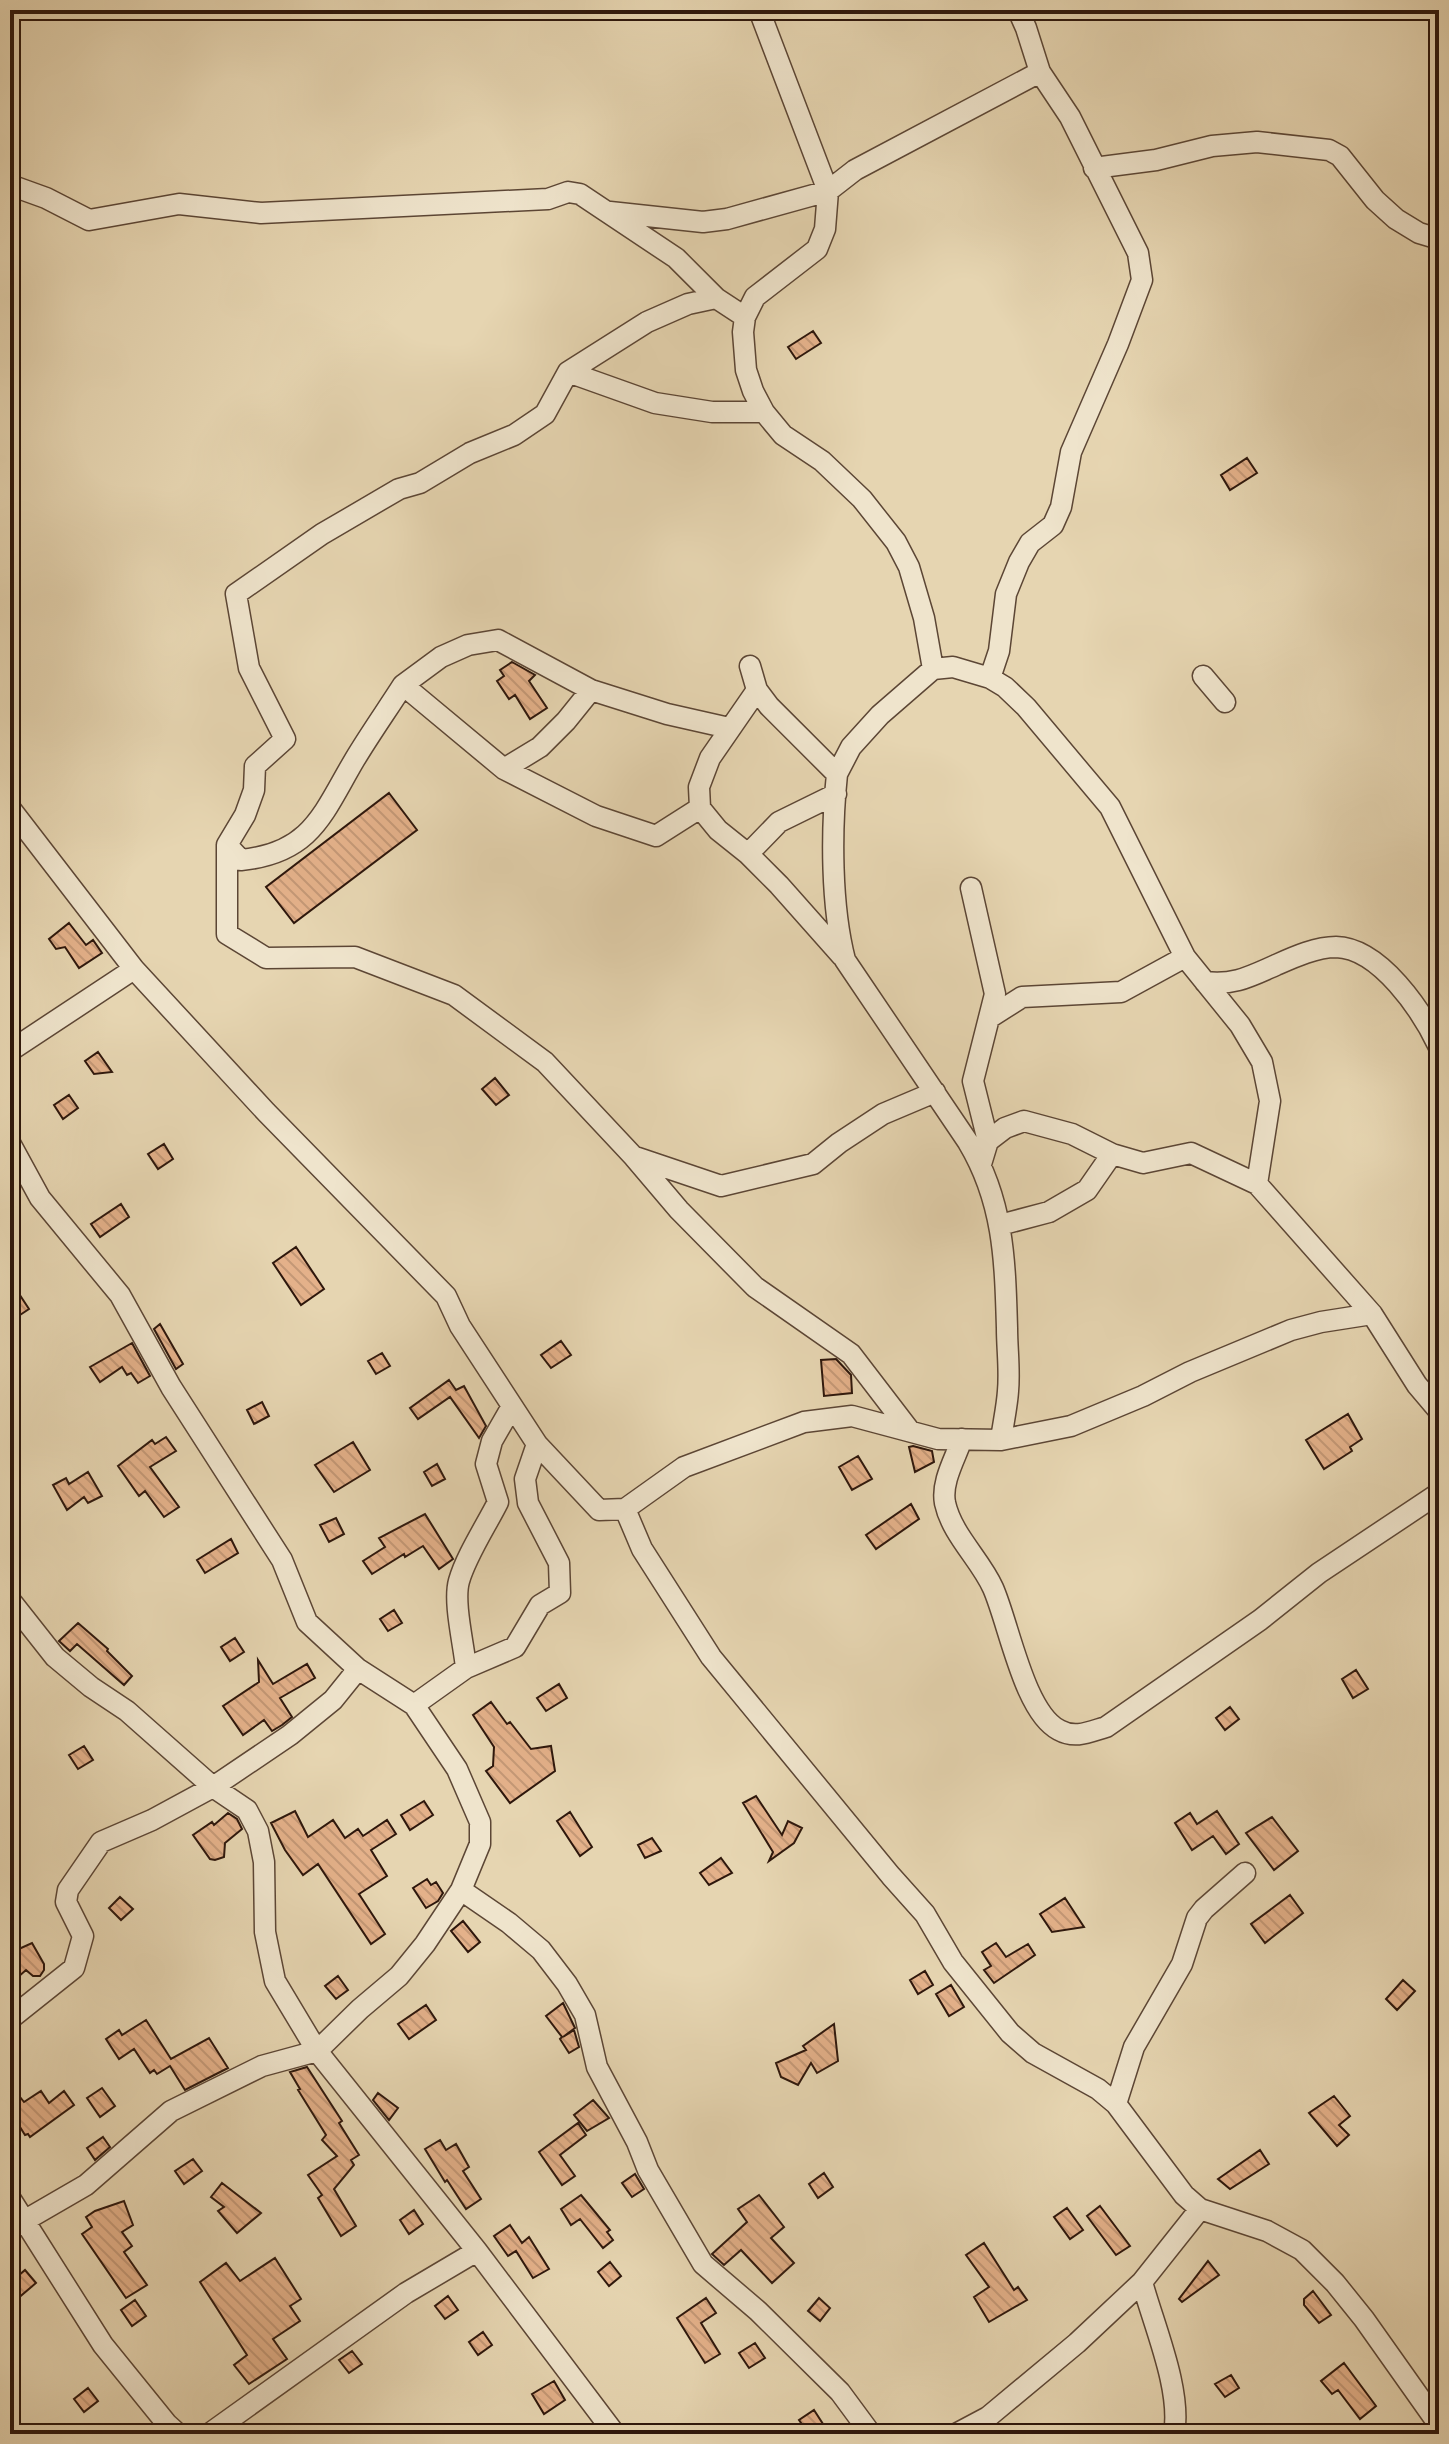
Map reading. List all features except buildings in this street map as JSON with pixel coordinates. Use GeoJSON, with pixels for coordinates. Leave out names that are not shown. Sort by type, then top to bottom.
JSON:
{"type":"FeatureCollection","features":[{"type":"Feature","properties":{"kind":"street"},"geometry":{"type":"LineString","coordinates":[[759,10],[828,191],[825,229],[817,249],[755,297],[745,317],[746,370],[764,412],[783,435],[822,461],[862,499],[896,542],[909,567],[924,618],[933,669]]}},
{"type":"Feature","properties":{"kind":"street"},"geometry":{"type":"LineString","coordinates":[[990,678],[999,651],[1006,594],[1014,572],[1030,543],[1053,525],[1061,507],[1071,452],[1142,280],[1138,253],[1070,117],[1040,72],[1018,10]]}},
{"type":"Feature","properties":{"kind":"street"},"geometry":{"type":"LineString","coordinates":[[606,211],[703,222],[727,219],[828,191],[855,170],[1040,72]]}},
{"type":"Feature","properties":{"kind":"street"},"geometry":{"type":"LineString","coordinates":[[1094,168],[1156,160],[1212,146],[1257,142],[1329,150],[1340,156],[1375,200],[1396,219],[1419,233],[1439,239]]}},
{"type":"Feature","properties":{"kind":"street"},"geometry":{"type":"LineString","coordinates":[[10,185],[46,198],[89,220],[179,204],[261,213],[548,199],[568,192],[589,198],[676,258],[716,298],[745,317]]}},
{"type":"Feature","properties":{"kind":"street"},"geometry":{"type":"LineString","coordinates":[[716,298],[688,304],[647,322],[568,372],[545,414],[514,435],[470,453],[420,483],[399,489],[322,534],[236,594],[249,668],[285,739],[255,766],[254,790],[245,815],[227,845],[227,934],[266,958],[355,957],[454,995],[545,1062],[679,1210],[755,1287],[851,1354],[910,1431]]}},
{"type":"Feature","properties":{"kind":"street"},"geometry":{"type":"LineString","coordinates":[[568,372],[655,403],[712,412],[764,412]]}},
{"type":"Feature","properties":{"kind":"street"},"geometry":{"type":"LineString","coordinates":[[227,845],[241,860],[267,857],[301,840],[325,813],[355,759],[403,685],[441,657],[468,645],[498,640],[591,690],[667,714],[729,728]]}},
{"type":"Feature","properties":{"kind":"street"},"geometry":{"type":"LineString","coordinates":[[750,666],[757,690],[836,784]]}},
{"type":"Feature","properties":{"kind":"street"},"geometry":{"type":"LineString","coordinates":[[845,960],[838,933],[835,877],[836,784],[851,747],[880,715],[933,669],[953,667],[990,678],[1005,687],[1026,707],[1110,807],[1185,957],[1240,1025],[1262,1062],[1270,1101],[1257,1184]]}},
{"type":"Feature","properties":{"kind":"street"},"geometry":{"type":"LineString","coordinates":[[1203,676],[1225,702]]}},
{"type":"Feature","properties":{"kind":"street"},"geometry":{"type":"LineString","coordinates":[[403,685],[504,769],[596,816],[656,836],[700,808]]}},
{"type":"Feature","properties":{"kind":"street"},"geometry":{"type":"LineString","coordinates":[[504,769],[540,747],[591,690]]}},
{"type":"Feature","properties":{"kind":"street"},"geometry":{"type":"LineString","coordinates":[[757,690],[710,758],[699,787],[700,808],[718,830],[748,854],[845,960],[981,1164],[993,1192],[1006,1279],[1009,1389],[1001,1440]]}},
{"type":"Feature","properties":{"kind":"street"},"geometry":{"type":"LineString","coordinates":[[748,854],[779,822],[836,784]]}},
{"type":"Feature","properties":{"kind":"street"},"geometry":{"type":"LineString","coordinates":[[10,808],[134,969],[266,1112],[446,1296],[460,1326],[511,1408],[537,1444],[599,1510],[625,1509],[684,1467],[804,1422],[852,1416],[938,1439],[1001,1440],[1071,1426],[1291,1330],[1372,1314]]}},
{"type":"Feature","properties":{"kind":"street"},"geometry":{"type":"LineString","coordinates":[[971,888],[995,994],[973,1081],[988,1141],[981,1164]]}},
{"type":"Feature","properties":{"kind":"street"},"geometry":{"type":"LineString","coordinates":[[1205,982],[1221,984],[1245,980],[1312,950],[1337,947],[1363,954],[1401,988],[1439,1047]]}},
{"type":"Feature","properties":{"kind":"street"},"geometry":{"type":"LineString","coordinates":[[989,1018],[1022,997],[1121,992],[1185,957]]}},
{"type":"Feature","properties":{"kind":"street"},"geometry":{"type":"LineString","coordinates":[[10,1051],[134,969]]}},
{"type":"Feature","properties":{"kind":"street"},"geometry":{"type":"LineString","coordinates":[[634,1157],[721,1186],[747,1181],[813,1164],[883,1114],[935,1092]]}},
{"type":"Feature","properties":{"kind":"street"},"geometry":{"type":"LineString","coordinates":[[988,1141],[1005,1128],[1024,1121],[1072,1134],[1112,1154],[1143,1163],[1191,1153],[1257,1184],[1372,1314],[1417,1385],[1439,1411]]}},
{"type":"Feature","properties":{"kind":"street"},"geometry":{"type":"LineString","coordinates":[[10,1143],[40,1198],[120,1295],[171,1387],[282,1560],[307,1622],[358,1669],[414,1705],[457,1769],[480,1822],[480,1844],[461,1890],[425,1944],[399,1976],[317,2051],[262,2066],[171,2111],[86,2185],[17,2225]]}},
{"type":"Feature","properties":{"kind":"street"},"geometry":{"type":"LineString","coordinates":[[1000,1225],[1049,1212],[1087,1190],[1112,1154]]}},
{"type":"Feature","properties":{"kind":"street"},"geometry":{"type":"LineString","coordinates":[[466,1668],[458,1617],[458,1583],[498,1502],[486,1464],[492,1441],[511,1408]]}},
{"type":"Feature","properties":{"kind":"street"},"geometry":{"type":"LineString","coordinates":[[962,1439],[944,1486],[945,1503],[954,1525],[992,1586],[1008,1626],[1023,1679],[1038,1707],[1057,1729],[1077,1735],[1106,1727],[1260,1620],[1319,1573],[1439,1493]]}},
{"type":"Feature","properties":{"kind":"street"},"geometry":{"type":"LineString","coordinates":[[414,1705],[466,1668],[515,1647],[540,1605],[560,1593],[557,1578],[559,1563],[528,1503],[525,1479],[537,1444]]}},
{"type":"Feature","properties":{"kind":"street"},"geometry":{"type":"LineString","coordinates":[[625,1509],[642,1549],[711,1657],[925,1914],[953,1962],[1010,2033],[1033,2053],[1098,2089],[1116,2104],[1184,2195],[1200,2209],[1267,2231],[1302,2250],[1335,2283],[1364,2319],[1439,2425]]}},
{"type":"Feature","properties":{"kind":"street"},"geometry":{"type":"LineString","coordinates":[[10,1600],[55,1657],[91,1687],[127,1711],[213,1787],[247,1810],[258,1831],[264,1862],[265,1932],[275,1981],[317,2051],[477,2251],[615,2434]]}},
{"type":"Feature","properties":{"kind":"street"},"geometry":{"type":"LineString","coordinates":[[10,2019],[74,1968],[83,1936],[66,1902],[68,1890],[101,1842],[152,1820],[213,1787],[290,1735],[333,1700],[358,1669]]}},
{"type":"Feature","properties":{"kind":"street"},"geometry":{"type":"LineString","coordinates":[[1116,2104],[1134,2047],[1182,1964],[1197,1918],[1245,1873]]}},
{"type":"Feature","properties":{"kind":"street"},"geometry":{"type":"LineString","coordinates":[[461,1890],[541,1950],[567,1984],[585,2015],[597,2067],[625,2117],[648,2170],[703,2264],[758,2311],[840,2392],[871,2434]]}},
{"type":"Feature","properties":{"kind":"street"},"geometry":{"type":"LineString","coordinates":[[10,2198],[17,2225],[68,2287],[103,2345],[178,2434]]}},
{"type":"Feature","properties":{"kind":"street"},"geometry":{"type":"LineString","coordinates":[[956,2434],[988,2417],[1077,2343],[1142,2282],[1200,2209]]}},
{"type":"Feature","properties":{"kind":"street"},"geometry":{"type":"LineString","coordinates":[[209,2434],[406,2293],[477,2251]]}},
{"type":"Feature","properties":{"kind":"street"},"geometry":{"type":"LineString","coordinates":[[1142,2282],[1173,2386],[1178,2415],[1174,2434]]}}]}
